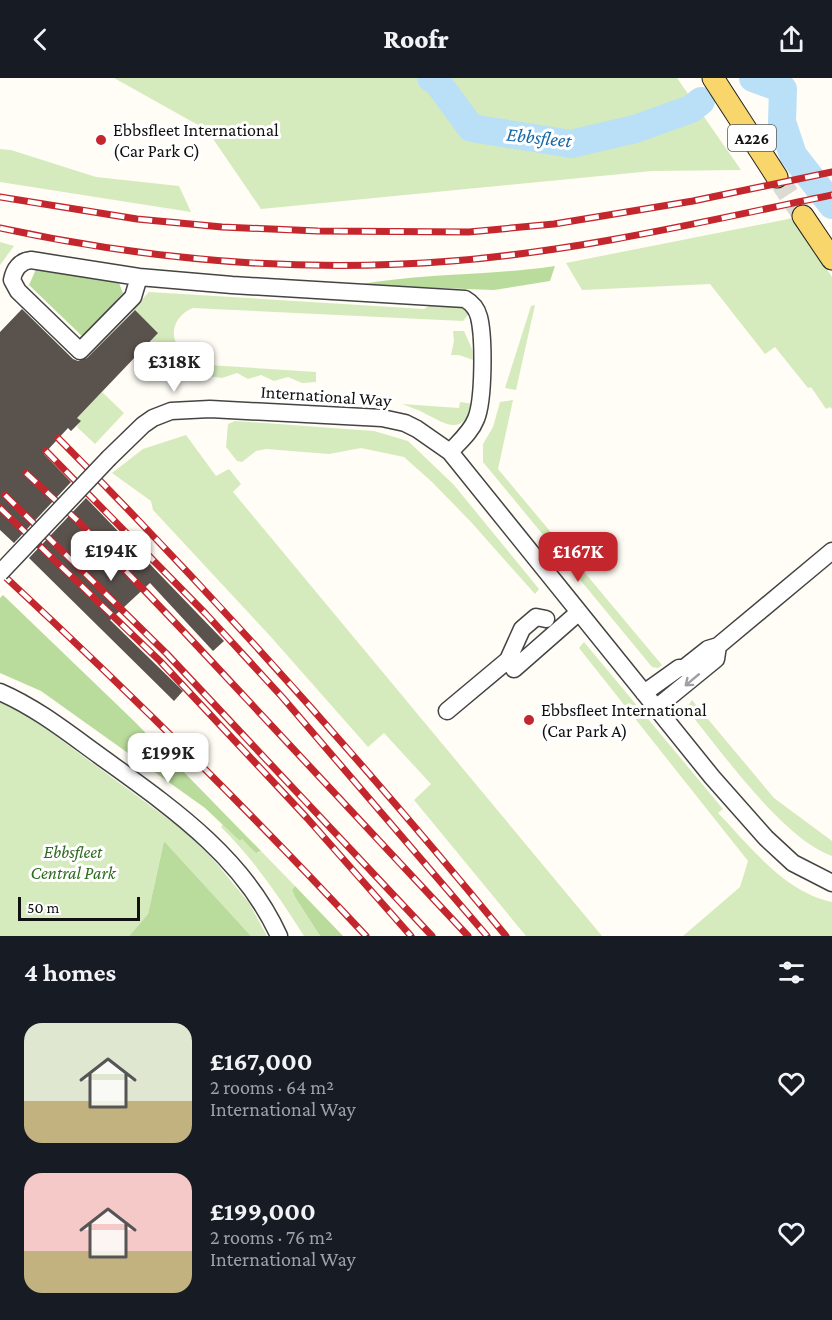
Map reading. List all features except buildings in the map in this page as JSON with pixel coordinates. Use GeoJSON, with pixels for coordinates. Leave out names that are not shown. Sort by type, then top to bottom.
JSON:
{"type":"FeatureCollection","features":[{"type":"Feature","properties":{"kind":"main road","name":"A226"},"geometry":{"type":"LineString","coordinates":[[714,78],[777,177]]}},
{"type":"Feature","properties":{"kind":"main road"},"geometry":{"type":"LineString","coordinates":[[803,216],[832,259]]}},
{"type":"Feature","properties":{"kind":"street"},"geometry":{"type":"LineString","coordinates":[[139,277],[133,297],[80,351],[18,291],[12,280],[18,266],[31,260],[139,277],[465,299],[472,304],[479,318],[481,368],[479,406],[476,420],[471,428],[450,452]]}},
{"type":"Feature","properties":{"kind":"street","name":"International Way"},"geometry":{"type":"LineString","coordinates":[[0,573],[143,425],[171,411],[210,409],[382,418],[405,423],[450,452],[712,777],[766,838],[793,863],[832,883]]}},
{"type":"Feature","properties":{"kind":"street"},"geometry":{"type":"LineString","coordinates":[[644,693],[679,668],[684,668],[708,649],[718,646],[832,551]]}},
{"type":"Feature","properties":{"kind":"street"},"geometry":{"type":"LineString","coordinates":[[514,655],[522,629],[536,617],[546,619],[574,606]]}},
{"type":"Feature","properties":{"kind":"street"},"geometry":{"type":"LineString","coordinates":[[447,711],[514,655],[532,642],[545,640],[574,606]]}},
{"type":"Feature","properties":{"kind":"street"},"geometry":{"type":"LineString","coordinates":[[656,708],[716,659],[718,646]]}},
{"type":"Feature","properties":{"kind":"street"},"geometry":{"type":"LineString","coordinates":[[0,692],[48,719],[192,825],[215,847],[246,883],[279,936]]}},
{"type":"Feature","properties":{"kind":"green space"},"geometry":{"type":"Polygon","coordinates":[[[114,78],[677,78],[741,170],[652,171],[261,209],[207,130],[114,78]]]}},
{"type":"Feature","properties":{"kind":"green space"},"geometry":{"type":"Polygon","coordinates":[[[0,149],[11,150],[96,177],[179,186],[191,212],[0,182],[0,149]]]}},
{"type":"Feature","properties":{"kind":"green space"},"geometry":{"type":"Polygon","coordinates":[[[793,218],[832,277],[832,409],[830,407],[826,409],[811,387],[808,388],[775,347],[765,354],[710,284],[582,290],[566,263],[793,218]]]}},
{"type":"Feature","properties":{"kind":"green space"},"geometry":{"type":"Polygon","coordinates":[[[0,242],[14,246],[0,265],[0,242]]]}},
{"type":"Feature","properties":{"kind":"green space"},"geometry":{"type":"Polygon","coordinates":[[[555,266],[550,281],[494,290],[357,285],[406,278],[505,272],[555,266]]]}},
{"type":"Feature","properties":{"kind":"green space"},"geometry":{"type":"Polygon","coordinates":[[[37,267],[119,283],[123,293],[84,338],[29,285],[37,267]]]}},
{"type":"Feature","properties":{"kind":"green space"},"geometry":{"type":"Polygon","coordinates":[[[149,292],[424,309],[432,304],[464,307],[468,315],[463,321],[193,308],[180,317],[174,330],[177,344],[188,356],[139,353],[158,332],[133,309],[149,292]]]}},
{"type":"Feature","properties":{"kind":"green space"},"geometry":{"type":"Polygon","coordinates":[[[535,305],[516,390],[505,388],[531,306],[535,305]]]}},
{"type":"Feature","properties":{"kind":"green space"},"geometry":{"type":"Polygon","coordinates":[[[453,331],[464,331],[472,349],[473,360],[451,355],[454,341],[453,331]]]}},
{"type":"Feature","properties":{"kind":"green space"},"geometry":{"type":"Polygon","coordinates":[[[150,363],[198,365],[197,375],[149,373],[150,363]]]}},
{"type":"Feature","properties":{"kind":"green space"},"geometry":{"type":"Polygon","coordinates":[[[208,365],[316,372],[316,382],[302,383],[288,377],[274,381],[261,375],[248,379],[237,373],[222,378],[207,376],[208,365]]]}},
{"type":"Feature","properties":{"kind":"green space"},"geometry":{"type":"Polygon","coordinates":[[[102,392],[124,413],[95,444],[77,427],[80,421],[77,418],[102,392]]]}},
{"type":"Feature","properties":{"kind":"green space"},"geometry":{"type":"Polygon","coordinates":[[[513,400],[498,469],[662,665],[658,668],[652,667],[483,462],[483,444],[493,427],[500,402],[513,400]]]}},
{"type":"Feature","properties":{"kind":"green space"},"geometry":{"type":"Polygon","coordinates":[[[460,402],[473,404],[464,421],[453,425],[402,404],[459,408],[460,402]]]}},
{"type":"Feature","properties":{"kind":"green space"},"geometry":{"type":"Polygon","coordinates":[[[235,421],[374,431],[408,441],[454,485],[539,589],[535,594],[471,522],[404,457],[361,448],[329,454],[266,449],[256,451],[242,462],[237,461],[226,447],[228,424],[235,421]]]}},
{"type":"Feature","properties":{"kind":"green space"},"geometry":{"type":"Polygon","coordinates":[[[186,435],[216,476],[229,469],[241,484],[233,492],[602,936],[526,936],[414,800],[431,784],[384,733],[368,747],[271,637],[153,510],[151,501],[112,473],[143,449],[186,435]]]}},
{"type":"Feature","properties":{"kind":"green space"},"geometry":{"type":"Polygon","coordinates":[[[3,595],[134,721],[261,851],[256,853],[205,808],[41,691],[0,673],[0,598],[3,595]]]}},
{"type":"Feature","properties":{"kind":"green space"},"geometry":{"type":"Polygon","coordinates":[[[584,642],[723,809],[718,813],[756,853],[799,889],[832,902],[832,936],[683,936],[740,887],[748,861],[579,648],[584,642]]]}},
{"type":"Feature","properties":{"kind":"green space"},"geometry":{"type":"Polygon","coordinates":[[[692,700],[774,798],[832,841],[832,856],[793,832],[754,792],[688,711],[692,700]]]}},
{"type":"Feature","properties":{"kind":"green space","name":"Ebbsfleet Central Park"},"geometry":{"type":"Polygon","coordinates":[[[0,702],[30,717],[190,835],[249,903],[267,936],[251,936],[164,841],[148,914],[129,936],[0,936],[0,702]]]}},
{"type":"Feature","properties":{"kind":"green space"},"geometry":{"type":"Polygon","coordinates":[[[223,824],[240,841],[242,839],[258,853],[261,851],[295,886],[292,890],[295,897],[320,936],[304,936],[265,879],[221,827],[223,824]]]}},
{"type":"Feature","properties":{"kind":"green space"},"geometry":{"type":"Polygon","coordinates":[[[164,841],[251,936],[129,936],[148,914],[164,841]]]}},
{"type":"Feature","properties":{"kind":"green space"},"geometry":{"type":"Polygon","coordinates":[[[295,886],[343,936],[320,936],[295,897],[292,890],[295,886]]]}},
{"type":"Feature","properties":{"kind":"waterway","name":"Ebbsfleet"},"geometry":{"type":"LineString","coordinates":[[431,78],[438,83],[471,128],[571,144],[635,129],[691,109],[701,101]]}},
{"type":"Feature","properties":{"kind":"waterway","name":"Ebbsfleet"},"geometry":{"type":"LineString","coordinates":[[753,78],[783,89],[782,122],[793,155],[832,205]]}},
{"type":"Feature","properties":{"kind":"tunnel"},"geometry":{"type":"LineString","coordinates":[[777,177],[803,216]]}},
{"type":"Feature","properties":{"kind":"railway"},"geometry":{"type":"LineString","coordinates":[[0,197],[137,219],[222,227],[318,231],[469,232],[554,224],[693,201],[832,172]]}},
{"type":"Feature","properties":{"kind":"railway"},"geometry":{"type":"LineString","coordinates":[[0,228],[168,256],[282,264],[395,264],[500,256],[595,243],[832,195]]}},
{"type":"Feature","properties":{"kind":"railway"},"geometry":{"type":"LineString","coordinates":[[58,438],[175,559],[344,744],[506,936]]}},
{"type":"Feature","properties":{"kind":"railway"},"geometry":{"type":"LineString","coordinates":[[46,451],[206,614],[283,698],[487,936]]}},
{"type":"Feature","properties":{"kind":"railway"},"geometry":{"type":"LineString","coordinates":[[26,473],[78,521],[186,634],[468,936]]}},
{"type":"Feature","properties":{"kind":"railway"},"geometry":{"type":"LineString","coordinates":[[5,495],[167,654],[432,936]]}},
{"type":"Feature","properties":{"kind":"railway"},"geometry":{"type":"LineString","coordinates":[[0,508],[160,661],[307,818],[411,936]]}},
{"type":"Feature","properties":{"kind":"railway"},"geometry":{"type":"LineString","coordinates":[[0,572],[186,751],[366,936]]}},
{"type":"Feature","properties":{"kind":"place","name":"Ebbsfleet International (Car Park C)"},"geometry":{"type":"Point","coordinates":[101,140]}},
{"type":"Feature","properties":{"kind":"place","name":"Ebbsfleet International (Car Park A)"},"geometry":{"type":"Point","coordinates":[529,720]}}]}
